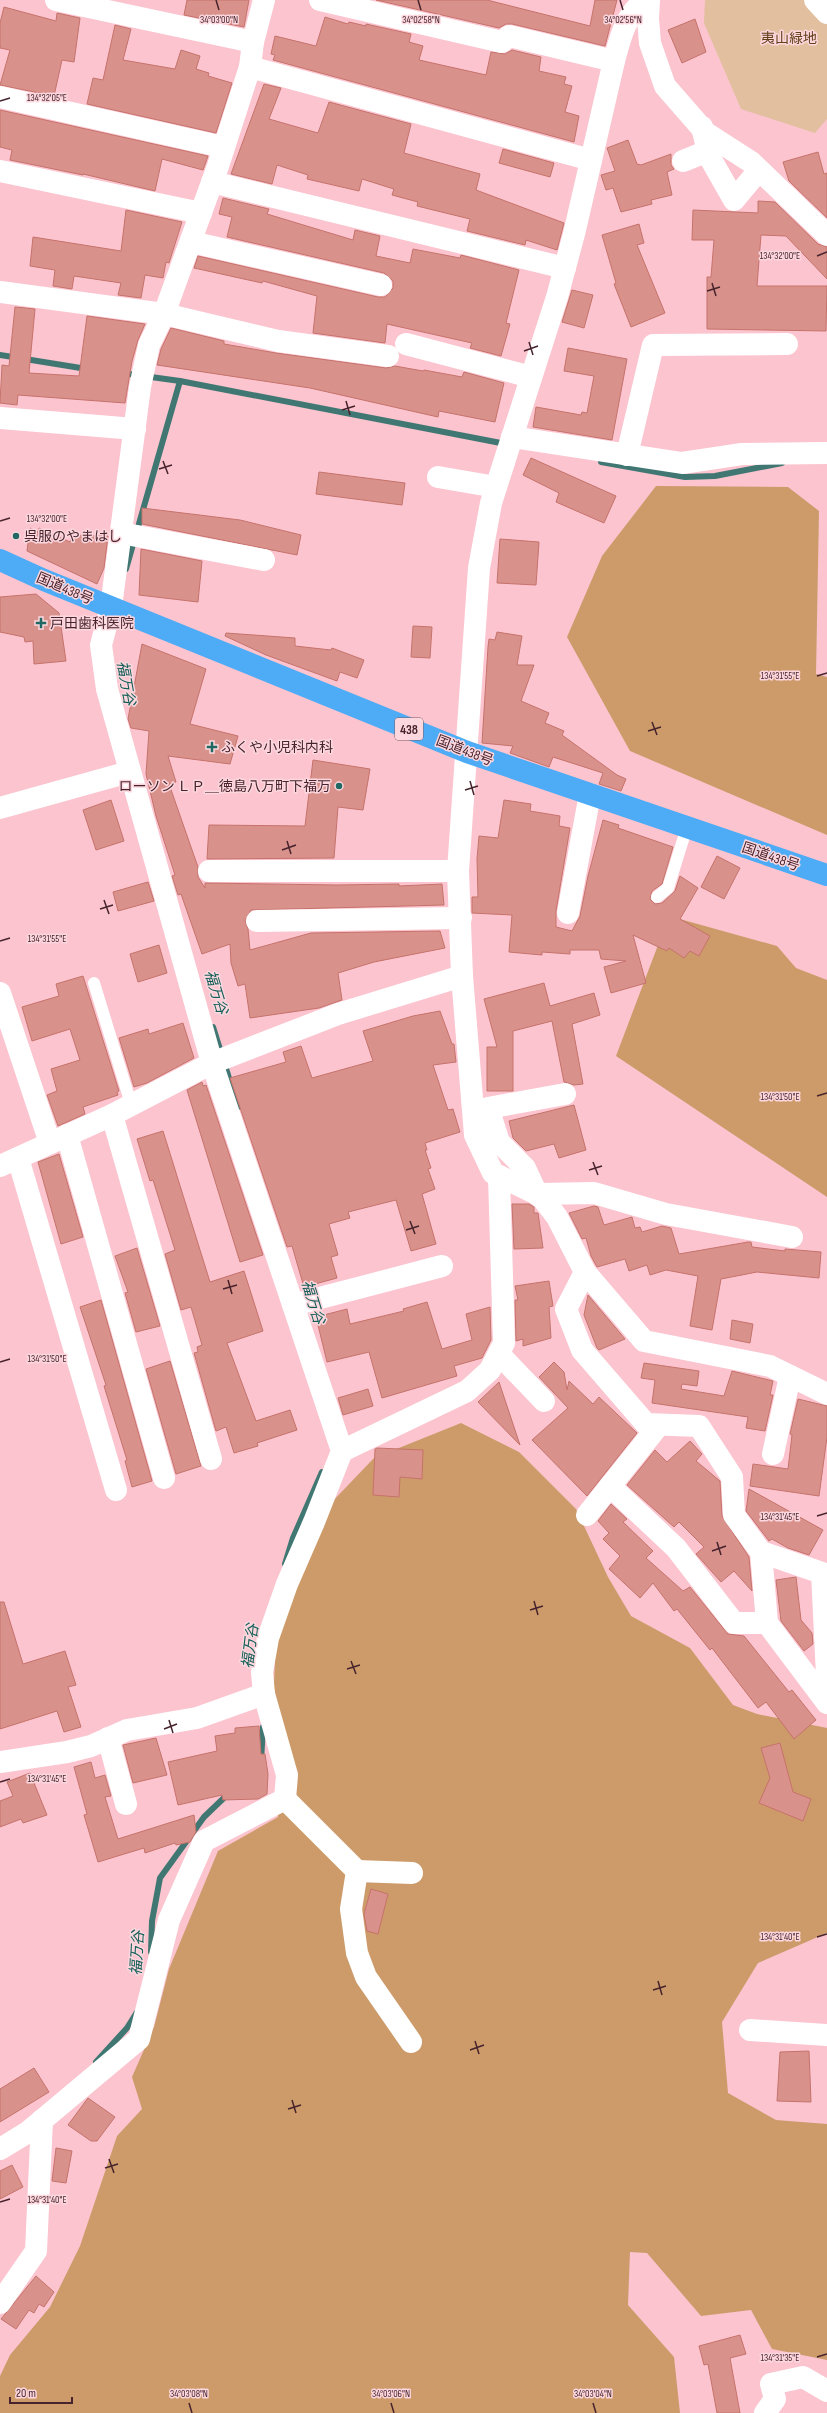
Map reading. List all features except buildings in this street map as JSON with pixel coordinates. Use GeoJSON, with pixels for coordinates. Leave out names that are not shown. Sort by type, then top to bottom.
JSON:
{"type":"FeatureCollection","features":[{"type":"Feature","properties":{"kind":"highway","name":"国道438号"},"geometry":{"type":"LineString","coordinates":[[0,560],[111,607],[467,752],[827,875]]}},
{"type":"Feature","properties":{"kind":"street"},"geometry":{"type":"LineString","coordinates":[[56,0],[253,42]]}},
{"type":"Feature","properties":{"kind":"street"},"geometry":{"type":"LineString","coordinates":[[264,0],[253,42],[250,67],[224,147],[164,314],[149,345],[140,387],[111,607],[101,645],[107,689],[129,772],[212,1063],[342,1451],[314,1522],[287,1584],[268,1638],[262,1672],[264,1694],[287,1775],[285,1799],[357,1871],[412,1873]]}},
{"type":"Feature","properties":{"kind":"street"},"geometry":{"type":"LineString","coordinates":[[320,0],[502,42],[509,36],[614,61]]}},
{"type":"Feature","properties":{"kind":"street"},"geometry":{"type":"LineString","coordinates":[[646,0],[631,14],[625,26],[614,61],[565,268],[496,487],[479,568],[458,871],[461,918],[462,976],[475,1135],[493,1173],[537,1194],[594,1193],[666,1214],[792,1237]]}},
{"type":"Feature","properties":{"kind":"street"},"geometry":{"type":"LineString","coordinates":[[649,0],[650,43],[665,86],[706,133],[751,162],[827,235]]}},
{"type":"Feature","properties":{"kind":"street"},"geometry":{"type":"LineString","coordinates":[[815,0],[827,13]]}},
{"type":"Feature","properties":{"kind":"street"},"geometry":{"type":"LineString","coordinates":[[250,67],[591,160]]}},
{"type":"Feature","properties":{"kind":"street"},"geometry":{"type":"LineString","coordinates":[[0,97],[224,147]]}},
{"type":"Feature","properties":{"kind":"street"},"geometry":{"type":"LineString","coordinates":[[702,127],[708,151],[734,200],[759,170]]}},
{"type":"Feature","properties":{"kind":"street"},"geometry":{"type":"LineString","coordinates":[[683,161],[708,151]]}},
{"type":"Feature","properties":{"kind":"street"},"geometry":{"type":"LineString","coordinates":[[0,171],[201,214]]}},
{"type":"Feature","properties":{"kind":"street"},"geometry":{"type":"LineString","coordinates":[[212,182],[565,268]]}},
{"type":"Feature","properties":{"kind":"street"},"geometry":{"type":"LineString","coordinates":[[191,242],[381,285]]}},
{"type":"Feature","properties":{"kind":"street"},"geometry":{"type":"LineString","coordinates":[[0,292],[164,314],[278,341],[388,356]]}},
{"type":"Feature","properties":{"kind":"street"},"geometry":{"type":"LineString","coordinates":[[406,344],[531,377]]}},
{"type":"Feature","properties":{"kind":"street"},"geometry":{"type":"LineString","coordinates":[[627,455],[653,345],[787,344]]}},
{"type":"Feature","properties":{"kind":"street"},"geometry":{"type":"LineString","coordinates":[[0,418],[135,428]]}},
{"type":"Feature","properties":{"kind":"street"},"geometry":{"type":"LineString","coordinates":[[512,438],[682,463],[742,454],[827,453]]}},
{"type":"Feature","properties":{"kind":"street"},"geometry":{"type":"LineString","coordinates":[[438,477],[496,487]]}},
{"type":"Feature","properties":{"kind":"street"},"geometry":{"type":"LineString","coordinates":[[121,534],[264,560]]}},
{"type":"Feature","properties":{"kind":"street"},"geometry":{"type":"LineString","coordinates":[[0,808],[129,772]]}},
{"type":"Feature","properties":{"kind":"street"},"geometry":{"type":"LineString","coordinates":[[568,913],[590,794]]}},
{"type":"Feature","properties":{"kind":"street"},"geometry":{"type":"LineString","coordinates":[[209,871],[458,871]]}},
{"type":"Feature","properties":{"kind":"street"},"geometry":{"type":"LineString","coordinates":[[256,921],[461,918]]}},
{"type":"Feature","properties":{"kind":"street"},"geometry":{"type":"LineString","coordinates":[[116,1490],[9,1162],[112,1115],[212,1063],[338,1014],[462,976]]}},
{"type":"Feature","properties":{"kind":"street"},"geometry":{"type":"LineString","coordinates":[[0,993],[58,1139],[164,1478]]}},
{"type":"Feature","properties":{"kind":"street"},"geometry":{"type":"LineString","coordinates":[[565,1094],[488,1108],[499,1142],[525,1168],[537,1194],[557,1217],[584,1272],[644,1341],[770,1366],[827,1394]]}},
{"type":"Feature","properties":{"kind":"street"},"geometry":{"type":"LineString","coordinates":[[112,1115],[211,1459]]}},
{"type":"Feature","properties":{"kind":"street"},"geometry":{"type":"LineString","coordinates":[[342,1451],[467,1391],[490,1370],[504,1343],[499,1177]]}},
{"type":"Feature","properties":{"kind":"street"},"geometry":{"type":"LineString","coordinates":[[293,1305],[442,1266]]}},
{"type":"Feature","properties":{"kind":"street"},"geometry":{"type":"LineString","coordinates":[[584,1272],[566,1309],[582,1350],[646,1424],[699,1426],[732,1477],[734,1515],[761,1552],[767,1623],[827,1702]]}},
{"type":"Feature","properties":{"kind":"street"},"geometry":{"type":"LineString","coordinates":[[499,1354],[544,1401]]}},
{"type":"Feature","properties":{"kind":"street"},"geometry":{"type":"LineString","coordinates":[[773,1454],[790,1376]]}},
{"type":"Feature","properties":{"kind":"street"},"geometry":{"type":"LineString","coordinates":[[586,1515],[659,1425]]}},
{"type":"Feature","properties":{"kind":"street"},"geometry":{"type":"LineString","coordinates":[[610,1486],[676,1548],[734,1623],[767,1623]]}},
{"type":"Feature","properties":{"kind":"street"},"geometry":{"type":"LineString","coordinates":[[761,1552],[822,1573],[827,1676]]}},
{"type":"Feature","properties":{"kind":"street"},"geometry":{"type":"LineString","coordinates":[[0,1762],[67,1752],[91,1746],[127,1730],[197,1718],[264,1694]]}},
{"type":"Feature","properties":{"kind":"street"},"geometry":{"type":"LineString","coordinates":[[108,1738],[126,1804]]}},
{"type":"Feature","properties":{"kind":"street"},"geometry":{"type":"LineString","coordinates":[[0,2149],[28,2132],[139,2038],[169,1920],[204,1841],[285,1799]]}},
{"type":"Feature","properties":{"kind":"street"},"geometry":{"type":"LineString","coordinates":[[357,1871],[350,1909],[357,1953],[366,1977],[411,2042]]}},
{"type":"Feature","properties":{"kind":"street"},"geometry":{"type":"LineString","coordinates":[[750,2030],[827,2035]]}},
{"type":"Feature","properties":{"kind":"street"},"geometry":{"type":"LineString","coordinates":[[0,2303],[36,2251],[42,2120]]}},
{"type":"Feature","properties":{"kind":"street"},"geometry":{"type":"LineString","coordinates":[[765,2413],[775,2399],[771,2384],[803,2377],[827,2391]]}},
{"type":"Feature","properties":{"kind":"lane"},"geometry":{"type":"LineString","coordinates":[[657,897],[668,888],[686,827]]}},
{"type":"Feature","properties":{"kind":"lane"},"geometry":{"type":"LineString","coordinates":[[94,983],[131,1104]]}},
{"type":"Feature","properties":{"kind":"green space","name":"夷山緑地"},"geometry":{"type":"Polygon","coordinates":[[[705,0],[806,0],[827,22],[827,119],[815,133],[741,109],[704,23],[705,0]]]}},
{"type":"Feature","properties":{"kind":"shaded area"},"geometry":{"type":"Polygon","coordinates":[[[656,486],[788,487],[819,511],[816,674],[827,677],[827,835],[630,751],[567,637],[602,556],[656,486]]]}},
{"type":"Feature","properties":{"kind":"shaded area"},"geometry":{"type":"Polygon","coordinates":[[[669,916],[777,946],[796,968],[827,980],[827,1197],[616,1056],[669,916]]]}},
{"type":"Feature","properties":{"kind":"shaded area"},"geometry":{"type":"Polygon","coordinates":[[[461,1423],[519,1452],[576,1509],[608,1577],[631,1616],[690,1648],[733,1705],[757,1714],[827,1728],[827,1933],[758,1963],[722,2022],[728,2093],[776,2120],[827,2124],[827,2360],[772,2349],[751,2310],[701,2316],[647,2253],[630,2252],[628,2305],[674,2357],[680,2413],[0,2413],[0,2376],[10,2355],[50,2307],[80,2246],[117,2136],[142,2109],[132,2077],[154,2027],[169,1969],[218,1851],[278,1817],[279,1746],[273,1703],[276,1639],[330,1504],[374,1458],[461,1423]]]}},
{"type":"Feature","properties":{"kind":"waterway"},"geometry":{"type":"LineString","coordinates":[[0,355],[87,369]]}},
{"type":"Feature","properties":{"kind":"waterway"},"geometry":{"type":"LineString","coordinates":[[122,373],[180,381],[506,444]]}},
{"type":"Feature","properties":{"kind":"waterway","name":"福万谷"},"geometry":{"type":"LineString","coordinates":[[126,569],[180,381]]}},
{"type":"Feature","properties":{"kind":"waterway"},"geometry":{"type":"LineString","coordinates":[[601,462],[685,477],[715,476],[782,463]]}},
{"type":"Feature","properties":{"kind":"waterway","name":"福万谷"},"geometry":{"type":"LineString","coordinates":[[213,1027],[238,1107]]}},
{"type":"Feature","properties":{"kind":"waterway","name":"福万谷"},"geometry":{"type":"LineString","coordinates":[[285,1564],[293,1538],[322,1472]]}},
{"type":"Feature","properties":{"kind":"waterway","name":"福万谷"},"geometry":{"type":"LineString","coordinates":[[261,1761],[263,1727]]}},
{"type":"Feature","properties":{"kind":"waterway","name":"福万谷"},"geometry":{"type":"LineString","coordinates":[[151,1952],[152,1921],[160,1878],[204,1817],[229,1793]]}},
{"type":"Feature","properties":{"kind":"waterway","name":"福万谷"},"geometry":{"type":"LineString","coordinates":[[96,2062],[127,2028],[137,2012]]}},
{"type":"Feature","properties":{"kind":"place","name":"呉服のやまはし"},"geometry":{"type":"Point","coordinates":[16,536]}},
{"type":"Feature","properties":{"kind":"place","name":"戸田歯科医院"},"geometry":{"type":"Point","coordinates":[41,623]}},
{"type":"Feature","properties":{"kind":"place","name":"ふくや小児科内科"},"geometry":{"type":"Point","coordinates":[212,747]}},
{"type":"Feature","properties":{"kind":"place","name":"ローソン ＬＰ＿徳島八万町下福万"},"geometry":{"type":"Point","coordinates":[339,786]}}]}
